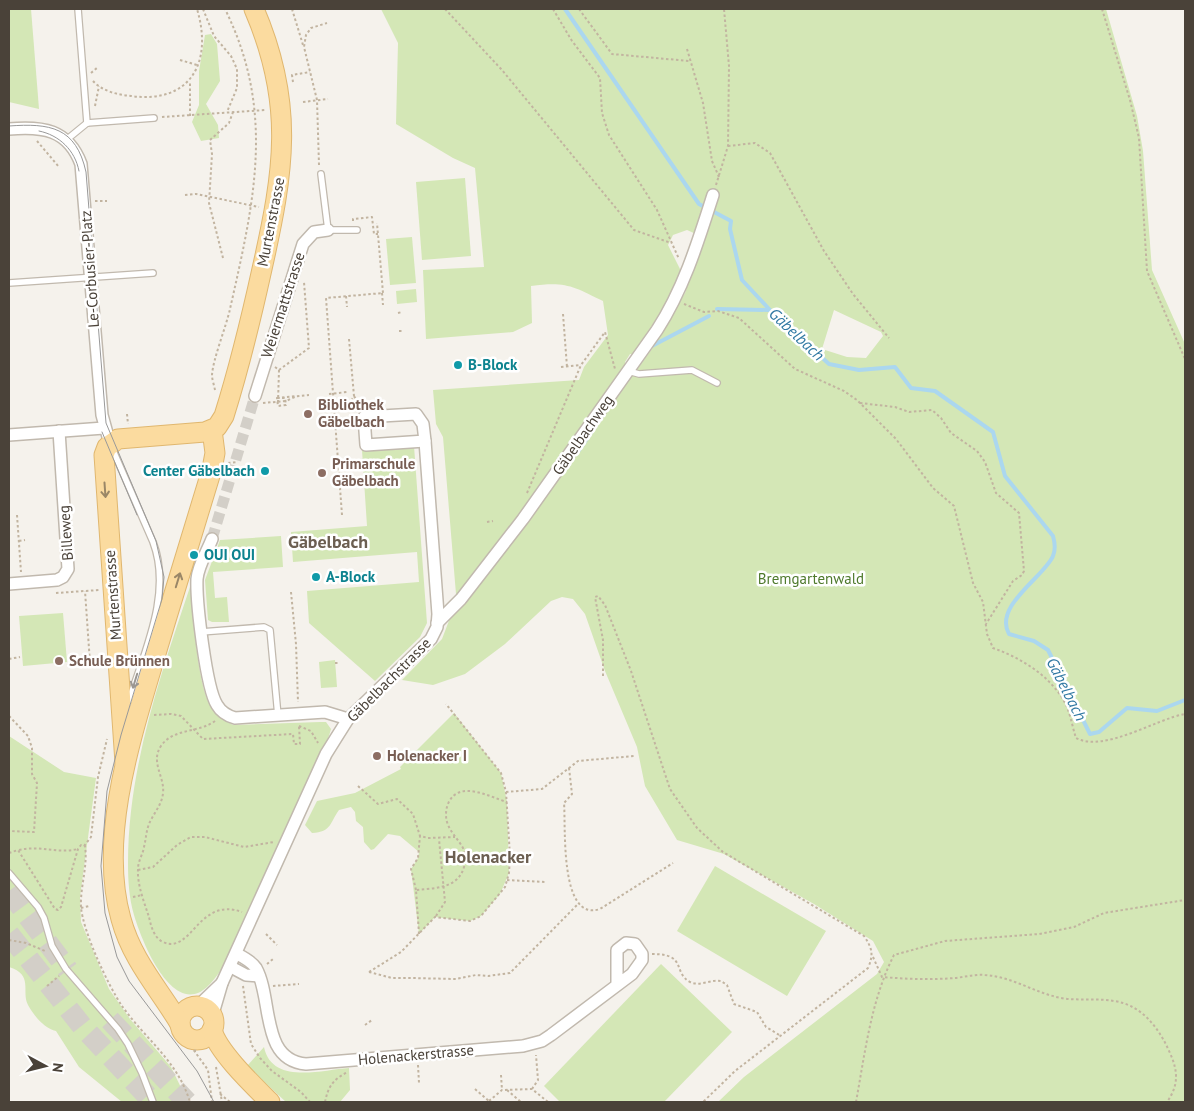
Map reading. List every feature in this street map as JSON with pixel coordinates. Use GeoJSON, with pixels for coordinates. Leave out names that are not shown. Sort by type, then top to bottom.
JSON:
{"type":"FeatureCollection","features":[{"type":"Feature","properties":{"kind":"main road","name":"Murtenstrasse"},"geometry":{"type":"LineString","coordinates":[[254,9],[269,48],[280,100],[282,141],[280,180],[244,344],[223,420],[212,430],[214,461],[125,763],[114,852],[116,894],[120,919],[144,973],[165,1000],[196,1026],[220,1061],[238,1070],[270,1102]]}},
{"type":"Feature","properties":{"kind":"main road"},"geometry":{"type":"LineString","coordinates":[[107,436],[122,439],[212,430]]}},
{"type":"Feature","properties":{"kind":"main road","name":"Murtenstrasse"},"geometry":{"type":"LineString","coordinates":[[107,436],[103,460],[115,728],[125,763]]}},
{"type":"Feature","properties":{"kind":"street","name":"Le-Corbusier-Platz"},"geometry":{"type":"LineString","coordinates":[[9,129],[44,129],[65,140],[78,157],[83,172],[91,277],[107,436]]}},
{"type":"Feature","properties":{"kind":"street","name":"Gäbelbachweg"},"geometry":{"type":"LineString","coordinates":[[437,624],[461,599],[537,500],[628,371],[674,301],[713,195]]}},
{"type":"Feature","properties":{"kind":"street","name":"Weiermattstrasse"},"geometry":{"type":"LineString","coordinates":[[255,396],[303,244],[314,232],[328,230]]}},
{"type":"Feature","properties":{"kind":"street","name":"Gäbelbachstrasse"},"geometry":{"type":"LineString","coordinates":[[196,1026],[231,967],[326,754],[348,719],[431,638],[437,624],[425,441],[423,424],[416,414],[364,418],[366,445],[425,441]]}},
{"type":"Feature","properties":{"kind":"street"},"geometry":{"type":"LineString","coordinates":[[9,435],[59,431],[107,436]]}},
{"type":"Feature","properties":{"kind":"street","name":"Billeweg"},"geometry":{"type":"LineString","coordinates":[[9,584],[57,580],[63,577],[68,569],[59,431]]}},
{"type":"Feature","properties":{"kind":"street"},"geometry":{"type":"LineString","coordinates":[[212,539],[197,578],[201,632],[211,693],[220,710],[230,716],[241,719],[325,712],[348,719]]}},
{"type":"Feature","properties":{"kind":"street"},"geometry":{"type":"LineString","coordinates":[[617,985],[616,955],[620,946],[632,943],[638,946],[642,954]]}},
{"type":"Feature","properties":{"kind":"street","name":"Holenackerstrasse"},"geometry":{"type":"LineString","coordinates":[[237,954],[262,971],[276,1047],[287,1059],[306,1064],[523,1046],[536,1043],[551,1035],[617,985],[636,969],[642,954]]}},
{"type":"Feature","properties":{"kind":"street"},"geometry":{"type":"LineString","coordinates":[[231,967],[246,975],[262,971]]}},
{"type":"Feature","properties":{"kind":"street","name":"Gäbelbachstrasse"},"geometry":{"type":"LineString","coordinates":[[196,1026],[222,984]]}},
{"type":"Feature","properties":{"kind":"lane"},"geometry":{"type":"LineString","coordinates":[[78,9],[87,123]]}},
{"type":"Feature","properties":{"kind":"lane"},"geometry":{"type":"LineString","coordinates":[[65,140],[87,123],[154,118]]}},
{"type":"Feature","properties":{"kind":"lane"},"geometry":{"type":"LineString","coordinates":[[321,174],[328,230],[355,230]]}},
{"type":"Feature","properties":{"kind":"lane"},"geometry":{"type":"LineString","coordinates":[[9,283],[153,274]]}},
{"type":"Feature","properties":{"kind":"lane"},"geometry":{"type":"LineString","coordinates":[[628,371],[639,374],[692,370],[717,382]]}},
{"type":"Feature","properties":{"kind":"lane"},"geometry":{"type":"LineString","coordinates":[[107,436],[158,554],[161,577],[159,601],[115,728]]}},
{"type":"Feature","properties":{"kind":"lane"},"geometry":{"type":"LineString","coordinates":[[159,601],[164,626]]}},
{"type":"Feature","properties":{"kind":"lane"},"geometry":{"type":"LineString","coordinates":[[201,632],[264,627],[270,630],[278,716]]}},
{"type":"Feature","properties":{"kind":"lane"},"geometry":{"type":"LineString","coordinates":[[9,873],[38,907],[58,957],[66,969],[118,1029],[136,1058],[153,1102]]}},
{"type":"Feature","properties":{"kind":"path"},"geometry":{"type":"LineString","coordinates":[[88,75],[99,86],[122,95],[144,98],[160,97],[174,93],[190,79],[197,65],[202,35],[197,9]]}},
{"type":"Feature","properties":{"kind":"path"},"geometry":{"type":"LineString","coordinates":[[203,9],[214,36],[231,56],[237,69],[237,88],[227,113]]}},
{"type":"Feature","properties":{"kind":"path"},"geometry":{"type":"LineString","coordinates":[[215,390],[212,375],[226,325],[252,206],[257,158],[255,111],[245,58],[225,9]]}},
{"type":"Feature","properties":{"kind":"path"},"geometry":{"type":"LineString","coordinates":[[292,9],[304,47],[317,100],[319,166],[321,174]]}},
{"type":"Feature","properties":{"kind":"path"},"geometry":{"type":"LineString","coordinates":[[445,9],[502,70],[634,230],[671,243],[657,210],[609,135],[602,112],[600,78],[572,41],[553,9]]}},
{"type":"Feature","properties":{"kind":"path"},"geometry":{"type":"LineString","coordinates":[[580,9],[612,54],[689,61]]}},
{"type":"Feature","properties":{"kind":"path"},"geometry":{"type":"LineString","coordinates":[[713,195],[728,146],[729,66],[724,9]]}},
{"type":"Feature","properties":{"kind":"path"},"geometry":{"type":"LineString","coordinates":[[1102,9],[1130,100],[1139,138],[1143,182],[1143,243],[1147,271],[1178,348],[1185,359]]}},
{"type":"Feature","properties":{"kind":"path"},"geometry":{"type":"LineString","coordinates":[[304,47],[306,35],[311,28],[327,23]]}},
{"type":"Feature","properties":{"kind":"path"},"geometry":{"type":"LineString","coordinates":[[686,49],[703,103],[712,161],[719,177]]}},
{"type":"Feature","properties":{"kind":"path"},"geometry":{"type":"LineString","coordinates":[[180,60],[197,65]]}},
{"type":"Feature","properties":{"kind":"path"},"geometry":{"type":"LineString","coordinates":[[293,82],[292,75],[310,72]]}},
{"type":"Feature","properties":{"kind":"path"},"geometry":{"type":"LineString","coordinates":[[190,79],[190,116]]}},
{"type":"Feature","properties":{"kind":"path"},"geometry":{"type":"LineString","coordinates":[[303,102],[328,99]]}},
{"type":"Feature","properties":{"kind":"path"},"geometry":{"type":"LineString","coordinates":[[154,118],[267,109]]}},
{"type":"Feature","properties":{"kind":"path"},"geometry":{"type":"LineString","coordinates":[[223,258],[209,203],[212,154],[210,140],[230,123],[233,112]]}},
{"type":"Feature","properties":{"kind":"path"},"geometry":{"type":"LineString","coordinates":[[36,140],[59,167]]}},
{"type":"Feature","properties":{"kind":"path"},"geometry":{"type":"LineString","coordinates":[[728,146],[755,143],[770,153],[824,251],[853,294],[889,338]]}},
{"type":"Feature","properties":{"kind":"path"},"geometry":{"type":"LineString","coordinates":[[185,195],[209,197],[252,206]]}},
{"type":"Feature","properties":{"kind":"path"},"geometry":{"type":"LineString","coordinates":[[97,201],[107,200]]}},
{"type":"Feature","properties":{"kind":"path"},"geometry":{"type":"LineString","coordinates":[[355,230],[353,219],[372,217],[374,234],[378,234]]}},
{"type":"Feature","properties":{"kind":"path"},"geometry":{"type":"LineString","coordinates":[[378,223],[383,305]]}},
{"type":"Feature","properties":{"kind":"path"},"geometry":{"type":"LineString","coordinates":[[285,398],[286,405],[278,406],[280,370],[309,348],[305,293]]}},
{"type":"Feature","properties":{"kind":"path"},"geometry":{"type":"LineString","coordinates":[[342,515],[326,298],[382,293]]}},
{"type":"Feature","properties":{"kind":"path"},"geometry":{"type":"LineString","coordinates":[[346,296],[347,308]]}},
{"type":"Feature","properties":{"kind":"path"},"geometry":{"type":"LineString","coordinates":[[674,301],[704,312],[718,312],[739,318],[795,369],[844,391],[860,403],[896,439],[933,488],[954,506],[973,583],[983,602],[986,624],[993,648],[1021,660],[1053,686],[1065,702],[1076,738],[1083,742],[1129,736],[1172,716],[1185,714]]}},
{"type":"Feature","properties":{"kind":"path"},"geometry":{"type":"LineString","coordinates":[[398,313],[402,312]]}},
{"type":"Feature","properties":{"kind":"path"},"geometry":{"type":"LineString","coordinates":[[563,314],[567,367]]}},
{"type":"Feature","properties":{"kind":"path"},"geometry":{"type":"LineString","coordinates":[[537,500],[526,493],[581,365],[605,332],[619,384]]}},
{"type":"Feature","properties":{"kind":"path"},"geometry":{"type":"LineString","coordinates":[[349,339],[354,396],[360,407]]}},
{"type":"Feature","properties":{"kind":"path"},"geometry":{"type":"LineString","coordinates":[[561,367],[581,365]]}},
{"type":"Feature","properties":{"kind":"path"},"geometry":{"type":"LineString","coordinates":[[329,394],[347,392]]}},
{"type":"Feature","properties":{"kind":"path"},"geometry":{"type":"LineString","coordinates":[[278,398],[309,396]]}},
{"type":"Feature","properties":{"kind":"path"},"geometry":{"type":"LineString","coordinates":[[278,402],[295,397]]}},
{"type":"Feature","properties":{"kind":"path"},"geometry":{"type":"LineString","coordinates":[[860,403],[895,407],[909,412],[932,410],[941,418],[951,433],[977,451],[985,462],[996,493],[1004,502],[1015,508],[1019,513],[1024,571],[1022,575],[1013,580],[986,624]]}},
{"type":"Feature","properties":{"kind":"path"},"geometry":{"type":"LineString","coordinates":[[17,515],[22,582]]}},
{"type":"Feature","properties":{"kind":"path"},"geometry":{"type":"LineString","coordinates":[[487,522],[493,521]]}},
{"type":"Feature","properties":{"kind":"path"},"geometry":{"type":"LineString","coordinates":[[19,541],[25,540]]}},
{"type":"Feature","properties":{"kind":"path"},"geometry":{"type":"LineString","coordinates":[[47,594],[105,589]]}},
{"type":"Feature","properties":{"kind":"path"},"geometry":{"type":"LineString","coordinates":[[67,665],[90,664],[85,591]]}},
{"type":"Feature","properties":{"kind":"path"},"geometry":{"type":"LineString","coordinates":[[291,592],[296,644],[298,702]]}},
{"type":"Feature","properties":{"kind":"path"},"geometry":{"type":"LineString","coordinates":[[603,676],[603,640],[596,597],[598,596],[605,605],[631,671],[670,789],[697,828],[723,852],[864,936],[872,947],[873,957],[882,977]]}},
{"type":"Feature","properties":{"kind":"path"},"geometry":{"type":"LineString","coordinates":[[9,658],[20,658]]}},
{"type":"Feature","properties":{"kind":"path"},"geometry":{"type":"LineString","coordinates":[[335,663],[340,663]]}},
{"type":"Feature","properties":{"kind":"path"},"geometry":{"type":"LineString","coordinates":[[435,917],[470,921],[487,911],[500,894],[507,880],[510,856],[506,792],[498,767],[446,704]]}},
{"type":"Feature","properties":{"kind":"path"},"geometry":{"type":"LineString","coordinates":[[158,714],[181,716],[198,737],[205,740],[293,734],[294,744],[300,744],[298,726],[315,734],[319,746]]}},
{"type":"Feature","properties":{"kind":"path"},"geometry":{"type":"LineString","coordinates":[[9,716],[24,731],[31,742],[33,756],[32,774],[37,783],[34,832],[9,831]]}},
{"type":"Feature","properties":{"kind":"path"},"geometry":{"type":"LineString","coordinates":[[218,717],[211,724],[172,736],[159,748],[157,763],[163,784],[163,795],[147,829],[138,870],[142,895],[154,933],[159,940],[169,944],[181,941],[214,911],[232,909],[246,914]]}},
{"type":"Feature","properties":{"kind":"path"},"geometry":{"type":"LineString","coordinates":[[9,853],[34,847],[60,852],[84,846],[91,837],[98,777],[115,728]]}},
{"type":"Feature","properties":{"kind":"path"},"geometry":{"type":"LineString","coordinates":[[506,792],[542,789],[578,762],[634,756]]}},
{"type":"Feature","properties":{"kind":"path"},"geometry":{"type":"LineString","coordinates":[[569,768],[572,794],[564,803],[565,860],[578,904],[588,910],[600,909],[673,863]]}},
{"type":"Feature","properties":{"kind":"path"},"geometry":{"type":"LineString","coordinates":[[358,786],[378,804],[397,799],[413,814],[420,836],[418,858],[412,869],[416,890],[419,934]]}},
{"type":"Feature","properties":{"kind":"path"},"geometry":{"type":"LineString","coordinates":[[416,890],[444,886],[454,882],[464,868],[464,851],[447,822],[448,802],[454,794],[462,790],[471,791],[507,802]]}},
{"type":"Feature","properties":{"kind":"path"},"geometry":{"type":"LineString","coordinates":[[138,870],[153,867],[177,845],[191,837],[205,836],[244,846],[279,841]]}},
{"type":"Feature","properties":{"kind":"path"},"geometry":{"type":"LineString","coordinates":[[420,836],[439,839],[455,837]]}},
{"type":"Feature","properties":{"kind":"path"},"geometry":{"type":"LineString","coordinates":[[439,839],[445,902],[435,917],[401,952],[369,972],[392,978],[456,979],[476,975],[488,976],[510,973],[578,904]]}},
{"type":"Feature","properties":{"kind":"path"},"geometry":{"type":"LineString","coordinates":[[84,846],[81,908],[89,937],[112,988],[123,1007],[173,1066],[190,1102]]}},
{"type":"Feature","properties":{"kind":"path"},"geometry":{"type":"LineString","coordinates":[[18,850],[55,909],[58,910],[61,907],[78,849]]}},
{"type":"Feature","properties":{"kind":"path"},"geometry":{"type":"LineString","coordinates":[[507,880],[546,882]]}},
{"type":"Feature","properties":{"kind":"path"},"geometry":{"type":"LineString","coordinates":[[133,896],[142,895]]}},
{"type":"Feature","properties":{"kind":"path"},"geometry":{"type":"LineString","coordinates":[[856,1102],[867,1039],[882,977],[894,956],[945,941],[1039,934],[1074,927],[1104,913],[1185,900]]}},
{"type":"Feature","properties":{"kind":"path"},"geometry":{"type":"LineString","coordinates":[[81,908],[89,906]]}},
{"type":"Feature","properties":{"kind":"path"},"geometry":{"type":"LineString","coordinates":[[266,934],[277,944]]}},
{"type":"Feature","properties":{"kind":"path"},"geometry":{"type":"LineString","coordinates":[[9,940],[26,943],[58,957]]}},
{"type":"Feature","properties":{"kind":"path"},"geometry":{"type":"LineString","coordinates":[[642,954],[662,954],[674,959],[686,978],[694,983],[722,980],[734,1004],[756,1012],[766,1027],[781,1036]]}},
{"type":"Feature","properties":{"kind":"path"},"geometry":{"type":"LineString","coordinates":[[703,1102],[735,1071],[868,968],[873,957]]}},
{"type":"Feature","properties":{"kind":"path"},"geometry":{"type":"LineString","coordinates":[[262,971],[272,959]]}},
{"type":"Feature","properties":{"kind":"path"},"geometry":{"type":"LineString","coordinates":[[47,986],[66,969]]}},
{"type":"Feature","properties":{"kind":"path"},"geometry":{"type":"LineString","coordinates":[[882,977],[924,979],[984,975],[1006,978],[1042,994],[1062,998],[1114,1000],[1134,1007],[1149,1019],[1166,1043],[1176,1065],[1178,1077],[1174,1092],[1167,1102]]}},
{"type":"Feature","properties":{"kind":"path"},"geometry":{"type":"LineString","coordinates":[[273,986],[299,984]]}},
{"type":"Feature","properties":{"kind":"path"},"geometry":{"type":"LineString","coordinates":[[365,1025],[372,1020]]}},
{"type":"Feature","properties":{"kind":"path"},"geometry":{"type":"LineString","coordinates":[[196,1026],[208,1070],[212,1102]]}},
{"type":"Feature","properties":{"kind":"path"},"geometry":{"type":"LineString","coordinates":[[532,1089],[538,1080],[536,1043]]}},
{"type":"Feature","properties":{"kind":"path"},"geometry":{"type":"LineString","coordinates":[[417,1055],[419,1083]]}},
{"type":"Feature","properties":{"kind":"path"},"geometry":{"type":"LineString","coordinates":[[216,1065],[222,1102]]}},
{"type":"Feature","properties":{"kind":"path"},"geometry":{"type":"LineString","coordinates":[[325,1102],[327,1092],[335,1080],[356,1069]]}},
{"type":"Feature","properties":{"kind":"path"},"geometry":{"type":"LineString","coordinates":[[501,1076],[502,1090]]}},
{"type":"Feature","properties":{"kind":"path"},"geometry":{"type":"LineString","coordinates":[[475,1089],[489,1102],[502,1090],[532,1089],[548,1102]]}},
{"type":"Feature","properties":{"kind":"path"},"geometry":{"type":"LineString","coordinates":[[507,1090],[521,1102]]}},
{"type":"Feature","properties":{"kind":"path"},"geometry":{"type":"LineString","coordinates":[[220,1094],[230,1102]]}},
{"type":"Feature","properties":{"kind":"green space"},"geometry":{"type":"Polygon","coordinates":[[[9,9],[31,9],[39,109],[9,102],[9,9]]]}},
{"type":"Feature","properties":{"kind":"green space","name":"Bremgartenwald"},"geometry":{"type":"Polygon","coordinates":[[[381,9],[1106,9],[1137,116],[1143,151],[1152,270],[1185,344],[1185,1102],[718,1102],[744,1077],[877,974],[884,962],[873,941],[814,904],[724,854],[677,840],[645,786],[637,747],[605,671],[585,614],[573,599],[562,597],[551,601],[505,644],[465,674],[433,685],[402,680],[442,639],[450,618],[526,523],[654,346],[685,293],[705,238],[687,230],[673,235],[668,245],[681,271],[665,305],[634,354],[630,354],[625,362],[625,369],[532,501],[459,594],[456,594],[443,437],[436,424],[433,390],[579,380],[584,367],[608,335],[603,301],[576,288],[552,284],[531,286],[532,323],[513,332],[426,339],[423,270],[484,267],[475,168],[453,158],[396,124],[398,43],[381,9]],[[834,310],[822,349],[847,357],[866,358],[883,336],[881,332],[834,310]]]}},
{"type":"Feature","properties":{"kind":"green space"},"geometry":{"type":"Polygon","coordinates":[[[211,34],[217,44],[220,81],[206,104],[218,125],[219,138],[201,141],[192,122],[199,105],[199,71],[205,35],[211,34]]]}},
{"type":"Feature","properties":{"kind":"green space"},"geometry":{"type":"Polygon","coordinates":[[[465,178],[471,256],[422,260],[416,182],[465,178]]]}},
{"type":"Feature","properties":{"kind":"green space"},"geometry":{"type":"Polygon","coordinates":[[[412,237],[416,283],[390,285],[386,239],[412,237]]]}},
{"type":"Feature","properties":{"kind":"green space"},"geometry":{"type":"Polygon","coordinates":[[[416,289],[417,302],[397,304],[396,291],[416,289]]]}},
{"type":"Feature","properties":{"kind":"green space"},"geometry":{"type":"Polygon","coordinates":[[[414,446],[427,623],[420,637],[375,681],[309,623],[307,591],[419,582],[417,552],[293,562],[291,532],[367,526],[362,450],[414,446]]]}},
{"type":"Feature","properties":{"kind":"green space"},"geometry":{"type":"Polygon","coordinates":[[[281,536],[283,567],[213,572],[215,598],[227,597],[229,622],[212,622],[208,620],[205,580],[220,540],[281,536]]]}},
{"type":"Feature","properties":{"kind":"green space"},"geometry":{"type":"Polygon","coordinates":[[[191,584],[196,647],[202,680],[210,705],[215,711],[233,725],[326,722],[331,729],[247,922],[216,977],[207,987],[194,994],[182,993],[170,985],[151,957],[143,941],[132,909],[128,863],[129,827],[140,756],[168,652],[191,584]]]}},
{"type":"Feature","properties":{"kind":"green space"},"geometry":{"type":"Polygon","coordinates":[[[63,613],[67,662],[23,666],[19,616],[63,613]]]}},
{"type":"Feature","properties":{"kind":"green space"},"geometry":{"type":"Polygon","coordinates":[[[335,660],[337,687],[321,688],[319,662],[335,660]]]}},
{"type":"Feature","properties":{"kind":"green space"},"geometry":{"type":"Polygon","coordinates":[[[454,713],[501,773],[507,802],[509,873],[500,894],[481,916],[470,921],[435,917],[419,934],[411,869],[418,858],[419,852],[400,836],[388,834],[371,850],[364,842],[363,827],[356,821],[355,812],[351,807],[339,810],[330,826],[323,831],[312,833],[305,825],[317,801],[355,793],[401,769],[400,767],[454,713]]]}},
{"type":"Feature","properties":{"kind":"green space"},"geometry":{"type":"Polygon","coordinates":[[[9,736],[64,772],[96,778],[80,897],[81,922],[109,989],[130,1019],[171,1067],[188,1102],[122,1102],[79,1067],[56,1031],[48,1028],[37,1018],[26,1000],[22,974],[9,967],[9,736]]]}},
{"type":"Feature","properties":{"kind":"green space"},"geometry":{"type":"Polygon","coordinates":[[[715,866],[826,931],[787,996],[677,931],[715,866]]]}},
{"type":"Feature","properties":{"kind":"green space"},"geometry":{"type":"Polygon","coordinates":[[[661,964],[732,1032],[664,1102],[560,1102],[544,1086],[661,964]]]}},
{"type":"Feature","properties":{"kind":"green space"},"geometry":{"type":"Polygon","coordinates":[[[264,1047],[269,1059],[277,1067],[287,1071],[312,1072],[349,1068],[350,1090],[340,1102],[286,1102],[247,1066],[264,1047]]]}},
{"type":"Feature","properties":{"kind":"waterway","name":"Gäbelbach"},"geometry":{"type":"LineString","coordinates":[[565,9],[699,204],[731,221],[730,229],[742,280],[770,310],[829,364],[859,370],[895,367],[911,388],[935,391],[993,432],[1005,476],[1053,536],[1055,546],[1055,551],[1048,564],[1022,592],[1008,613],[1006,623],[1009,634],[1034,641],[1048,650],[1090,734],[1099,732],[1127,708],[1157,711],[1185,700]]}},
{"type":"Feature","properties":{"kind":"waterway"},"geometry":{"type":"LineString","coordinates":[[717,309],[769,310]]}},
{"type":"Feature","properties":{"kind":"waterway"},"geometry":{"type":"LineString","coordinates":[[650,347],[709,316]]}},
{"type":"Feature","properties":{"kind":"waterway"},"geometry":{"type":"LineString","coordinates":[[579,450],[592,431]]}},
{"type":"Feature","properties":{"kind":"tunnel"},"geometry":{"type":"LineString","coordinates":[[212,539],[255,396]]}},
{"type":"Feature","properties":{"kind":"tunnel"},"geometry":{"type":"LineString","coordinates":[[9,891],[68,970]]}},
{"type":"Feature","properties":{"kind":"tunnel"},"geometry":{"type":"LineString","coordinates":[[9,934],[82,1026],[153,1102]]}},
{"type":"Feature","properties":{"kind":"tunnel"},"geometry":{"type":"LineString","coordinates":[[110,1020],[187,1102]]}},
{"type":"Feature","properties":{"kind":"tram line"},"geometry":{"type":"LineString","coordinates":[[9,126],[49,127],[59,131],[76,145],[82,157],[86,172],[106,423],[156,541],[164,577],[162,599],[121,735],[107,791],[101,866],[105,913],[117,957],[129,981],[197,1071],[214,1102]]}},
{"type":"Feature","properties":{"kind":"tram line"},"geometry":{"type":"LineString","coordinates":[[39,131],[53,136],[65,145],[74,156],[79,171]]}},
{"type":"Feature","properties":{"kind":"tram line"},"geometry":{"type":"LineString","coordinates":[[102,432],[137,515]]}},
{"type":"Feature","properties":{"kind":"place","name":"B-Block"},"geometry":{"type":"Point","coordinates":[458,365]}},
{"type":"Feature","properties":{"kind":"place","name":"Bibliothek Gäbelbach"},"geometry":{"type":"Point","coordinates":[308,414]}},
{"type":"Feature","properties":{"kind":"place","name":"Center Gäbelbach"},"geometry":{"type":"Point","coordinates":[265,471]}},
{"type":"Feature","properties":{"kind":"place","name":"Primarschule Gäbelbach"},"geometry":{"type":"Point","coordinates":[322,473]}},
{"type":"Feature","properties":{"kind":"place","name":"OUI OUI"},"geometry":{"type":"Point","coordinates":[194,555]}},
{"type":"Feature","properties":{"kind":"place","name":"A-Block"},"geometry":{"type":"Point","coordinates":[316,577]}},
{"type":"Feature","properties":{"kind":"place","name":"Schule Brünnen"},"geometry":{"type":"Point","coordinates":[59,661]}},
{"type":"Feature","properties":{"kind":"place","name":"Holenacker I"},"geometry":{"type":"Point","coordinates":[377,756]}},
{"type":"Feature","properties":{"kind":"district","name":"Gäbelbach"},"geometry":{"type":"Point","coordinates":[328,542]}},
{"type":"Feature","properties":{"kind":"district","name":"Holenacker"},"geometry":{"type":"Point","coordinates":[488,857]}}]}
